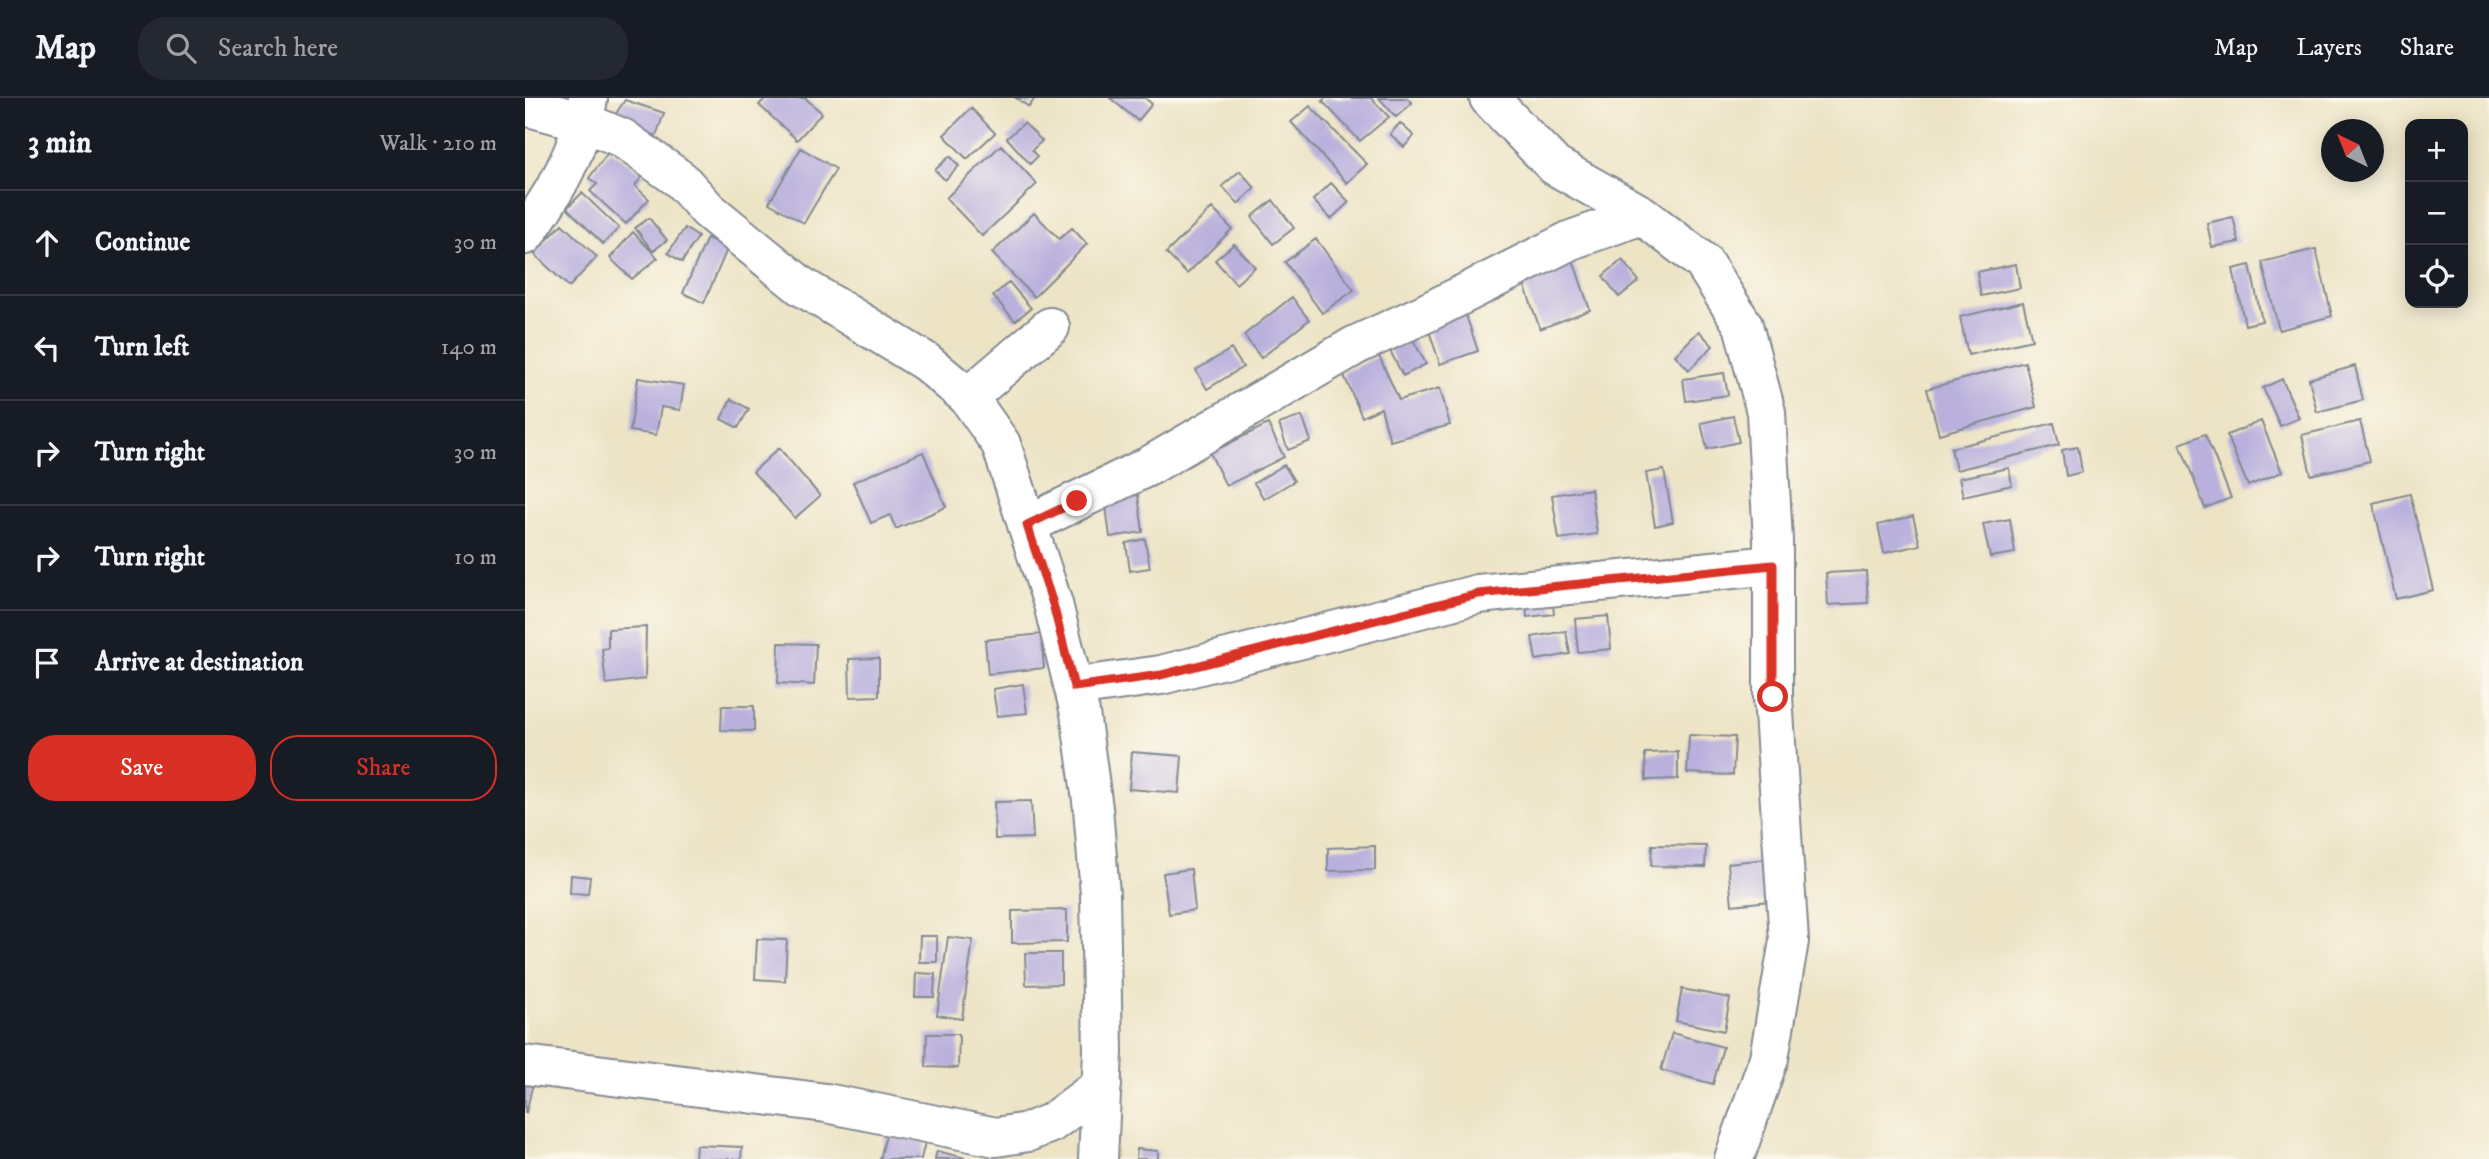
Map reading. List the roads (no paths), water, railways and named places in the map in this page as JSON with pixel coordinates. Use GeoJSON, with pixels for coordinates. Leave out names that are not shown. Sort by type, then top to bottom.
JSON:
{"type":"FeatureCollection","features":[{"type":"Feature","properties":{"kind":"street"},"geometry":{"type":"LineString","coordinates":[[1489,98],[1555,166],[1642,215],[1703,262],[1744,325],[1766,412],[1773,565],[1773,697],[1789,941],[1769,1058],[1734,1159]]}},
{"type":"Feature","properties":{"kind":"street"},"geometry":{"type":"LineString","coordinates":[[525,106],[586,110],[681,180],[708,210],[801,285],[926,362],[968,397],[1001,444],[1053,604],[1074,687],[1093,808],[1100,894],[1101,1085],[1098,1159]]}},
{"type":"Feature","properties":{"kind":"street"},"geometry":{"type":"LineString","coordinates":[[525,235],[564,176],[586,110]]}},
{"type":"Feature","properties":{"kind":"street"},"geometry":{"type":"LineString","coordinates":[[1027,525],[1149,466],[1356,345],[1571,240],[1642,215]]}},
{"type":"Feature","properties":{"kind":"street"},"geometry":{"type":"LineString","coordinates":[[968,397],[1050,327]]}},
{"type":"Feature","properties":{"kind":"street"},"geometry":{"type":"LineString","coordinates":[[1074,687],[1174,672],[1478,594],[1773,565]]}},
{"type":"Feature","properties":{"kind":"street"},"geometry":{"type":"LineString","coordinates":[[525,1065],[826,1103],[996,1137],[1028,1132],[1051,1123],[1101,1085]]}}]}
